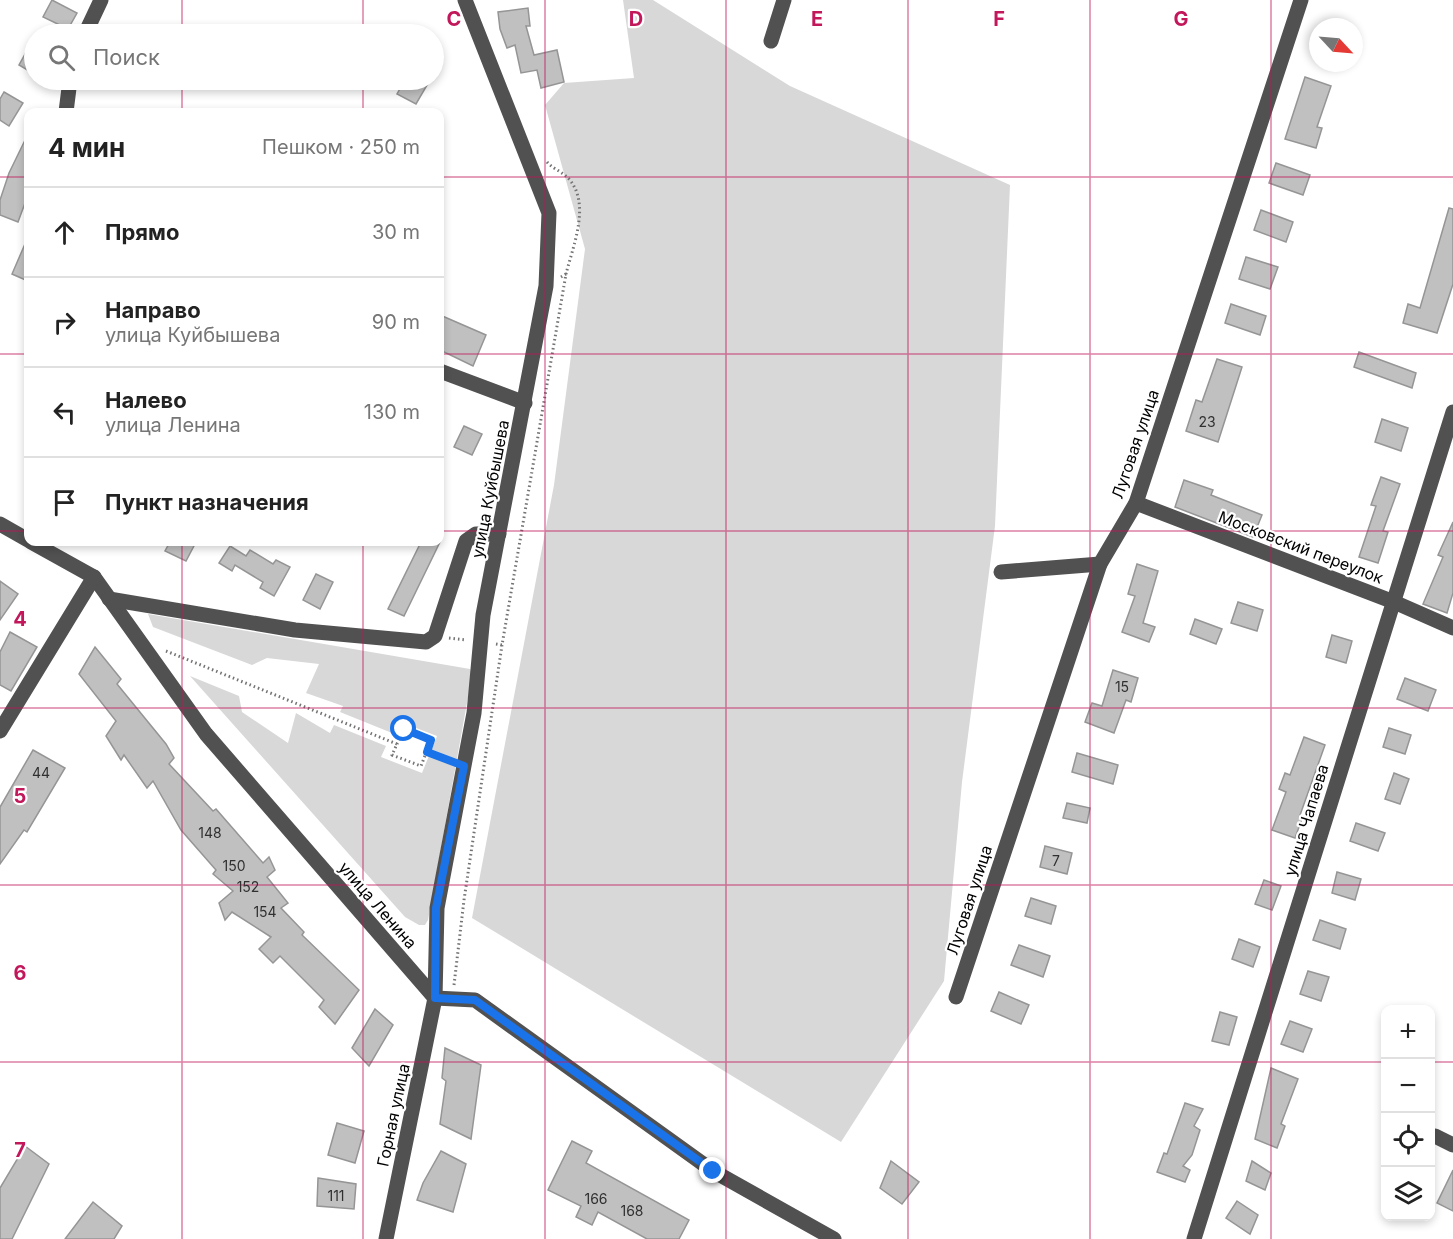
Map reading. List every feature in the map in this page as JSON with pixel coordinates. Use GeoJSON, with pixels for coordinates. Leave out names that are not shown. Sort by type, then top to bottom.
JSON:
{"type":"FeatureCollection","features":[{"type":"Feature","properties":{"kind":"street"},"geometry":{"type":"LineString","coordinates":[[90,24],[101,0]]}},
{"type":"Feature","properties":{"kind":"street","name":"улица Куйбышева"},"geometry":{"type":"LineString","coordinates":[[435,998],[436,908],[474,712],[483,615],[546,286],[549,213],[465,0]]}},
{"type":"Feature","properties":{"kind":"street"},"geometry":{"type":"LineString","coordinates":[[771,41],[784,0]]}},
{"type":"Feature","properties":{"kind":"street","name":"Луговая улица"},"geometry":{"type":"LineString","coordinates":[[956,998],[1100,564],[1136,503],[1301,0]]}},
{"type":"Feature","properties":{"kind":"street"},"geometry":{"type":"LineString","coordinates":[[66,108],[69,90]]}},
{"type":"Feature","properties":{"kind":"street"},"geometry":{"type":"LineString","coordinates":[[444,373],[525,403]]}},
{"type":"Feature","properties":{"kind":"street","name":"улица Чапаева"},"geometry":{"type":"LineString","coordinates":[[1194,1239],[1453,412]]}},
{"type":"Feature","properties":{"kind":"street","name":"Московский переулок"},"geometry":{"type":"LineString","coordinates":[[1136,503],[1394,602],[1453,628]]}},
{"type":"Feature","properties":{"kind":"street","name":"улица Ленина"},"geometry":{"type":"LineString","coordinates":[[0,524],[24,538]]}},
{"type":"Feature","properties":{"kind":"street"},"geometry":{"type":"LineString","coordinates":[[109,599],[295,630],[426,642],[435,636],[466,541],[476,534],[499,534]]}},
{"type":"Feature","properties":{"kind":"street","name":"улица Ленина"},"geometry":{"type":"LineString","coordinates":[[39,546],[94,577],[206,734],[435,998]]}},
{"type":"Feature","properties":{"kind":"street"},"geometry":{"type":"LineString","coordinates":[[1001,572],[1100,564]]}},
{"type":"Feature","properties":{"kind":"street"},"geometry":{"type":"LineString","coordinates":[[0,730],[94,577]]}},
{"type":"Feature","properties":{"kind":"street"},"geometry":{"type":"LineString","coordinates":[[435,998],[475,1000],[713,1171],[834,1239]]}},
{"type":"Feature","properties":{"kind":"street","name":"Горная улица"},"geometry":{"type":"LineString","coordinates":[[386,1239],[435,998]]}},
{"type":"Feature","properties":{"kind":"street"},"geometry":{"type":"LineString","coordinates":[[1436,1137],[1453,1145]]}},
{"type":"Feature","properties":{"kind":"path"},"geometry":{"type":"LineString","coordinates":[[139,640],[398,744]]}},
{"type":"Feature","properties":{"kind":"path"},"geometry":{"type":"LineString","coordinates":[[452,999],[464,900],[502,645]]}},
{"type":"Feature","properties":{"kind":"path"},"geometry":{"type":"LineString","coordinates":[[404,729],[431,740],[421,766],[392,755],[398,744],[404,729]]}},
{"type":"Feature","properties":{"kind":"path"},"geometry":{"type":"LineString","coordinates":[[427,752],[464,766]]}},
{"type":"Feature","properties":{"kind":"shaded area"},"geometry":{"type":"Polygon","coordinates":[[[623,0],[653,0],[790,86],[1010,185],[995,526],[962,782],[944,981],[841,1142],[472,918],[554,485],[585,249],[545,105],[564,83],[634,78],[623,0]]]}},
{"type":"Feature","properties":{"kind":"shaded area"},"geometry":{"type":"Polygon","coordinates":[[[148,614],[470,669],[472,675],[428,920],[425,925],[419,925],[405,917],[190,676],[239,696],[242,712],[288,743],[296,713],[330,733],[334,725],[386,746],[381,757],[422,773],[437,736],[398,721],[392,733],[340,712],[343,706],[306,693],[319,664],[267,658],[252,665],[153,627],[148,614]]]}},
{"type":"Feature","properties":{"kind":"building"},"geometry":{"type":"Polygon","coordinates":[[[52,0],[77,13],[71,24],[58,24],[43,17],[52,0]]]}},
{"type":"Feature","properties":{"kind":"building"},"geometry":{"type":"Polygon","coordinates":[[[528,8],[530,26],[526,26],[534,55],[557,50],[564,82],[541,88],[537,70],[521,73],[515,45],[507,48],[500,29],[498,12],[528,8]]]}},
{"type":"Feature","properties":{"kind":"building"},"geometry":{"type":"Polygon","coordinates":[[[24,56],[24,68],[19,65],[24,56]]]}},
{"type":"Feature","properties":{"kind":"building"},"geometry":{"type":"Polygon","coordinates":[[[1305,77],[1331,86],[1317,127],[1322,128],[1316,148],[1285,139],[1305,77]]]}},
{"type":"Feature","properties":{"kind":"building"},"geometry":{"type":"Polygon","coordinates":[[[399,90],[424,90],[416,104],[397,94],[399,90]]]}},
{"type":"Feature","properties":{"kind":"building"},"geometry":{"type":"Polygon","coordinates":[[[4,92],[23,103],[9,126],[0,120],[0,99],[4,92]]]}},
{"type":"Feature","properties":{"kind":"building"},"geometry":{"type":"Polygon","coordinates":[[[24,142],[24,206],[18,222],[0,215],[0,200],[9,173],[24,142]]]}},
{"type":"Feature","properties":{"kind":"building"},"geometry":{"type":"Polygon","coordinates":[[[1276,163],[1310,175],[1303,195],[1269,183],[1276,163]]]}},
{"type":"Feature","properties":{"kind":"building"},"geometry":{"type":"Polygon","coordinates":[[[1449,208],[1453,209],[1453,284],[1437,333],[1403,323],[1408,304],[1420,308],[1449,208]]]}},
{"type":"Feature","properties":{"kind":"building"},"geometry":{"type":"Polygon","coordinates":[[[1261,210],[1293,222],[1286,242],[1254,230],[1261,210]]]}},
{"type":"Feature","properties":{"kind":"building"},"geometry":{"type":"Polygon","coordinates":[[[24,246],[24,279],[12,274],[24,246]]]}},
{"type":"Feature","properties":{"kind":"building"},"geometry":{"type":"Polygon","coordinates":[[[1246,257],[1278,267],[1270,289],[1239,279],[1246,257]]]}},
{"type":"Feature","properties":{"kind":"building"},"geometry":{"type":"Polygon","coordinates":[[[1231,304],[1266,316],[1260,335],[1225,323],[1231,304]]]}},
{"type":"Feature","properties":{"kind":"building"},"geometry":{"type":"Polygon","coordinates":[[[444,317],[486,335],[473,366],[444,352],[444,317]]]}},
{"type":"Feature","properties":{"kind":"building"},"geometry":{"type":"Polygon","coordinates":[[[1359,352],[1416,373],[1412,388],[1354,367],[1359,352]]]}},
{"type":"Feature","properties":{"kind":"building"},"geometry":{"type":"Polygon","coordinates":[[[1217,359],[1242,367],[1218,442],[1186,431],[1196,400],[1202,402],[1217,359]]]}},
{"type":"Feature","properties":{"kind":"building"},"geometry":{"type":"Polygon","coordinates":[[[1382,419],[1408,428],[1401,451],[1375,442],[1382,419]]]}},
{"type":"Feature","properties":{"kind":"building"},"geometry":{"type":"Polygon","coordinates":[[[464,426],[482,434],[472,455],[454,447],[464,426]]]}},
{"type":"Feature","properties":{"kind":"building"},"geometry":{"type":"Polygon","coordinates":[[[1381,477],[1400,484],[1383,531],[1388,532],[1378,563],[1359,557],[1376,506],[1371,505],[1381,477]]]}},
{"type":"Feature","properties":{"kind":"building"},"geometry":{"type":"Polygon","coordinates":[[[1184,480],[1213,490],[1211,495],[1262,515],[1253,537],[1175,507],[1184,480]]]}},
{"type":"Feature","properties":{"kind":"building"},"geometry":{"type":"Polygon","coordinates":[[[1453,522],[1453,593],[1447,613],[1423,604],[1443,557],[1438,555],[1453,522]]]}},
{"type":"Feature","properties":{"kind":"building"},"geometry":{"type":"Polygon","coordinates":[[[168,546],[194,546],[186,561],[165,551],[168,546]]]}},
{"type":"Feature","properties":{"kind":"building"},"geometry":{"type":"Polygon","coordinates":[[[230,546],[246,556],[250,550],[273,564],[276,560],[290,567],[274,596],[260,588],[263,582],[235,565],[232,571],[219,563],[230,546]]]}},
{"type":"Feature","properties":{"kind":"building"},"geometry":{"type":"Polygon","coordinates":[[[419,546],[438,546],[404,616],[388,609],[419,546]]]}},
{"type":"Feature","properties":{"kind":"building"},"geometry":{"type":"Polygon","coordinates":[[[1137,564],[1158,571],[1143,623],[1155,627],[1149,642],[1122,632],[1135,596],[1128,594],[1137,564]]]}},
{"type":"Feature","properties":{"kind":"building"},"geometry":{"type":"Polygon","coordinates":[[[316,574],[333,582],[320,609],[303,600],[316,574]]]}},
{"type":"Feature","properties":{"kind":"building"},"geometry":{"type":"Polygon","coordinates":[[[0,581],[18,594],[0,620],[0,581]]]}},
{"type":"Feature","properties":{"kind":"building"},"geometry":{"type":"Polygon","coordinates":[[[1238,602],[1263,610],[1257,631],[1231,623],[1238,602]]]}},
{"type":"Feature","properties":{"kind":"building"},"geometry":{"type":"Polygon","coordinates":[[[1195,619],[1222,629],[1216,644],[1190,634],[1195,619]]]}},
{"type":"Feature","properties":{"kind":"building"},"geometry":{"type":"Polygon","coordinates":[[[10,632],[37,647],[11,691],[0,685],[0,652],[10,632]]]}},
{"type":"Feature","properties":{"kind":"building"},"geometry":{"type":"Polygon","coordinates":[[[1332,635],[1352,641],[1346,663],[1326,657],[1332,635]]]}},
{"type":"Feature","properties":{"kind":"building"},"geometry":{"type":"Polygon","coordinates":[[[95,647],[121,679],[117,684],[166,744],[174,758],[169,764],[213,811],[216,809],[263,863],[269,857],[275,870],[267,877],[288,903],[281,908],[304,932],[302,935],[359,990],[335,1024],[319,1007],[324,1000],[280,956],[273,963],[259,949],[271,937],[232,912],[225,920],[219,903],[233,891],[213,874],[216,870],[181,830],[153,781],[147,788],[124,755],[121,760],[106,736],[116,721],[79,674],[95,647]]]}},
{"type":"Feature","properties":{"kind":"building"},"geometry":{"type":"Polygon","coordinates":[[[1113,670],[1138,678],[1131,702],[1126,700],[1114,733],[1085,722],[1092,703],[1102,706],[1113,670]]]}},
{"type":"Feature","properties":{"kind":"building"},"geometry":{"type":"Polygon","coordinates":[[[1405,678],[1436,690],[1428,711],[1397,699],[1405,678]]]}},
{"type":"Feature","properties":{"kind":"building"},"geometry":{"type":"Polygon","coordinates":[[[1389,728],[1411,735],[1405,754],[1383,747],[1389,728]]]}},
{"type":"Feature","properties":{"kind":"building"},"geometry":{"type":"Polygon","coordinates":[[[1304,737],[1325,745],[1299,818],[1302,819],[1295,838],[1272,830],[1286,792],[1279,789],[1285,773],[1290,775],[1304,737]]]}},
{"type":"Feature","properties":{"kind":"building"},"geometry":{"type":"Polygon","coordinates":[[[33,750],[65,768],[27,832],[24,830],[0,864],[0,807],[33,750]]]}},
{"type":"Feature","properties":{"kind":"building"},"geometry":{"type":"Polygon","coordinates":[[[1077,753],[1118,765],[1113,784],[1072,772],[1077,753]]]}},
{"type":"Feature","properties":{"kind":"building"},"geometry":{"type":"Polygon","coordinates":[[[1394,773],[1409,779],[1400,804],[1385,799],[1394,773]]]}},
{"type":"Feature","properties":{"kind":"building"},"geometry":{"type":"Polygon","coordinates":[[[1067,803],[1090,808],[1087,823],[1063,818],[1067,803]]]}},
{"type":"Feature","properties":{"kind":"building"},"geometry":{"type":"Polygon","coordinates":[[[1356,823],[1385,833],[1378,851],[1350,841],[1356,823]]]}},
{"type":"Feature","properties":{"kind":"building"},"geometry":{"type":"Polygon","coordinates":[[[1045,846],[1072,853],[1067,874],[1040,867],[1045,846]]]}},
{"type":"Feature","properties":{"kind":"building"},"geometry":{"type":"Polygon","coordinates":[[[1337,872],[1361,879],[1355,900],[1332,893],[1337,872]]]}},
{"type":"Feature","properties":{"kind":"building"},"geometry":{"type":"Polygon","coordinates":[[[1264,880],[1281,886],[1272,910],[1255,904],[1264,880]]]}},
{"type":"Feature","properties":{"kind":"building"},"geometry":{"type":"Polygon","coordinates":[[[1031,898],[1056,906],[1051,924],[1025,916],[1031,898]]]}},
{"type":"Feature","properties":{"kind":"building"},"geometry":{"type":"Polygon","coordinates":[[[1320,920],[1346,929],[1340,949],[1313,940],[1320,920]]]}},
{"type":"Feature","properties":{"kind":"building"},"geometry":{"type":"Polygon","coordinates":[[[1239,939],[1260,947],[1253,967],[1232,959],[1239,939]]]}},
{"type":"Feature","properties":{"kind":"building"},"geometry":{"type":"Polygon","coordinates":[[[1019,945],[1050,956],[1043,977],[1011,965],[1019,945]]]}},
{"type":"Feature","properties":{"kind":"building"},"geometry":{"type":"Polygon","coordinates":[[[1308,971],[1329,977],[1321,1001],[1300,994],[1308,971]]]}},
{"type":"Feature","properties":{"kind":"building"},"geometry":{"type":"Polygon","coordinates":[[[999,992],[1029,1005],[1021,1024],[991,1011],[999,992]]]}},
{"type":"Feature","properties":{"kind":"building"},"geometry":{"type":"Polygon","coordinates":[[[375,1009],[393,1025],[369,1066],[352,1048],[375,1009]]]}},
{"type":"Feature","properties":{"kind":"building"},"geometry":{"type":"Polygon","coordinates":[[[1220,1012],[1237,1017],[1229,1045],[1212,1041],[1220,1012]]]}},
{"type":"Feature","properties":{"kind":"building"},"geometry":{"type":"Polygon","coordinates":[[[1290,1021],[1312,1029],[1303,1052],[1281,1044],[1290,1021]]]}},
{"type":"Feature","properties":{"kind":"building"},"geometry":{"type":"Polygon","coordinates":[[[445,1048],[481,1065],[471,1139],[440,1124],[446,1081],[442,1078],[445,1048]]]}},
{"type":"Feature","properties":{"kind":"building"},"geometry":{"type":"Polygon","coordinates":[[[1271,1068],[1298,1079],[1281,1124],[1285,1126],[1277,1148],[1255,1139],[1271,1068]]]}},
{"type":"Feature","properties":{"kind":"building"},"geometry":{"type":"Polygon","coordinates":[[[1185,1103],[1203,1109],[1194,1126],[1200,1130],[1192,1155],[1183,1166],[1190,1170],[1185,1182],[1157,1172],[1164,1153],[1167,1154],[1185,1103]]]}},
{"type":"Feature","properties":{"kind":"building"},"geometry":{"type":"Polygon","coordinates":[[[337,1123],[364,1131],[355,1163],[328,1155],[337,1123]]]}},
{"type":"Feature","properties":{"kind":"building"},"geometry":{"type":"Polygon","coordinates":[[[572,1141],[592,1151],[586,1163],[689,1220],[679,1239],[647,1239],[598,1212],[592,1225],[576,1217],[581,1206],[548,1190],[572,1141]]]}},
{"type":"Feature","properties":{"kind":"building"},"geometry":{"type":"Polygon","coordinates":[[[25,1146],[49,1164],[12,1239],[0,1239],[0,1188],[25,1146]]]}},
{"type":"Feature","properties":{"kind":"building"},"geometry":{"type":"Polygon","coordinates":[[[441,1151],[466,1164],[453,1212],[417,1200],[423,1183],[441,1151]]]}},
{"type":"Feature","properties":{"kind":"building"},"geometry":{"type":"Polygon","coordinates":[[[891,1161],[919,1182],[902,1204],[880,1188],[891,1161]]]}},
{"type":"Feature","properties":{"kind":"building"},"geometry":{"type":"Polygon","coordinates":[[[1252,1161],[1271,1173],[1265,1190],[1246,1181],[1252,1161]]]}},
{"type":"Feature","properties":{"kind":"building"},"geometry":{"type":"Polygon","coordinates":[[[1453,1170],[1453,1211],[1437,1203],[1453,1170]]]}},
{"type":"Feature","properties":{"kind":"building"},"geometry":{"type":"Polygon","coordinates":[[[318,1178],[356,1184],[354,1209],[317,1206],[318,1178]]]}},
{"type":"Feature","properties":{"kind":"building"},"geometry":{"type":"Polygon","coordinates":[[[1237,1201],[1258,1215],[1250,1234],[1226,1218],[1237,1201]]]}},
{"type":"Feature","properties":{"kind":"building"},"geometry":{"type":"Polygon","coordinates":[[[93,1202],[122,1226],[114,1239],[65,1239],[93,1202]]]}},
{"type":"Feature","properties":{"kind":"route"},"geometry":{"type":"LineString","coordinates":[[404,729],[431,740],[427,752],[464,766],[436,908],[435,998],[475,1000],[713,1171]]}}]}
